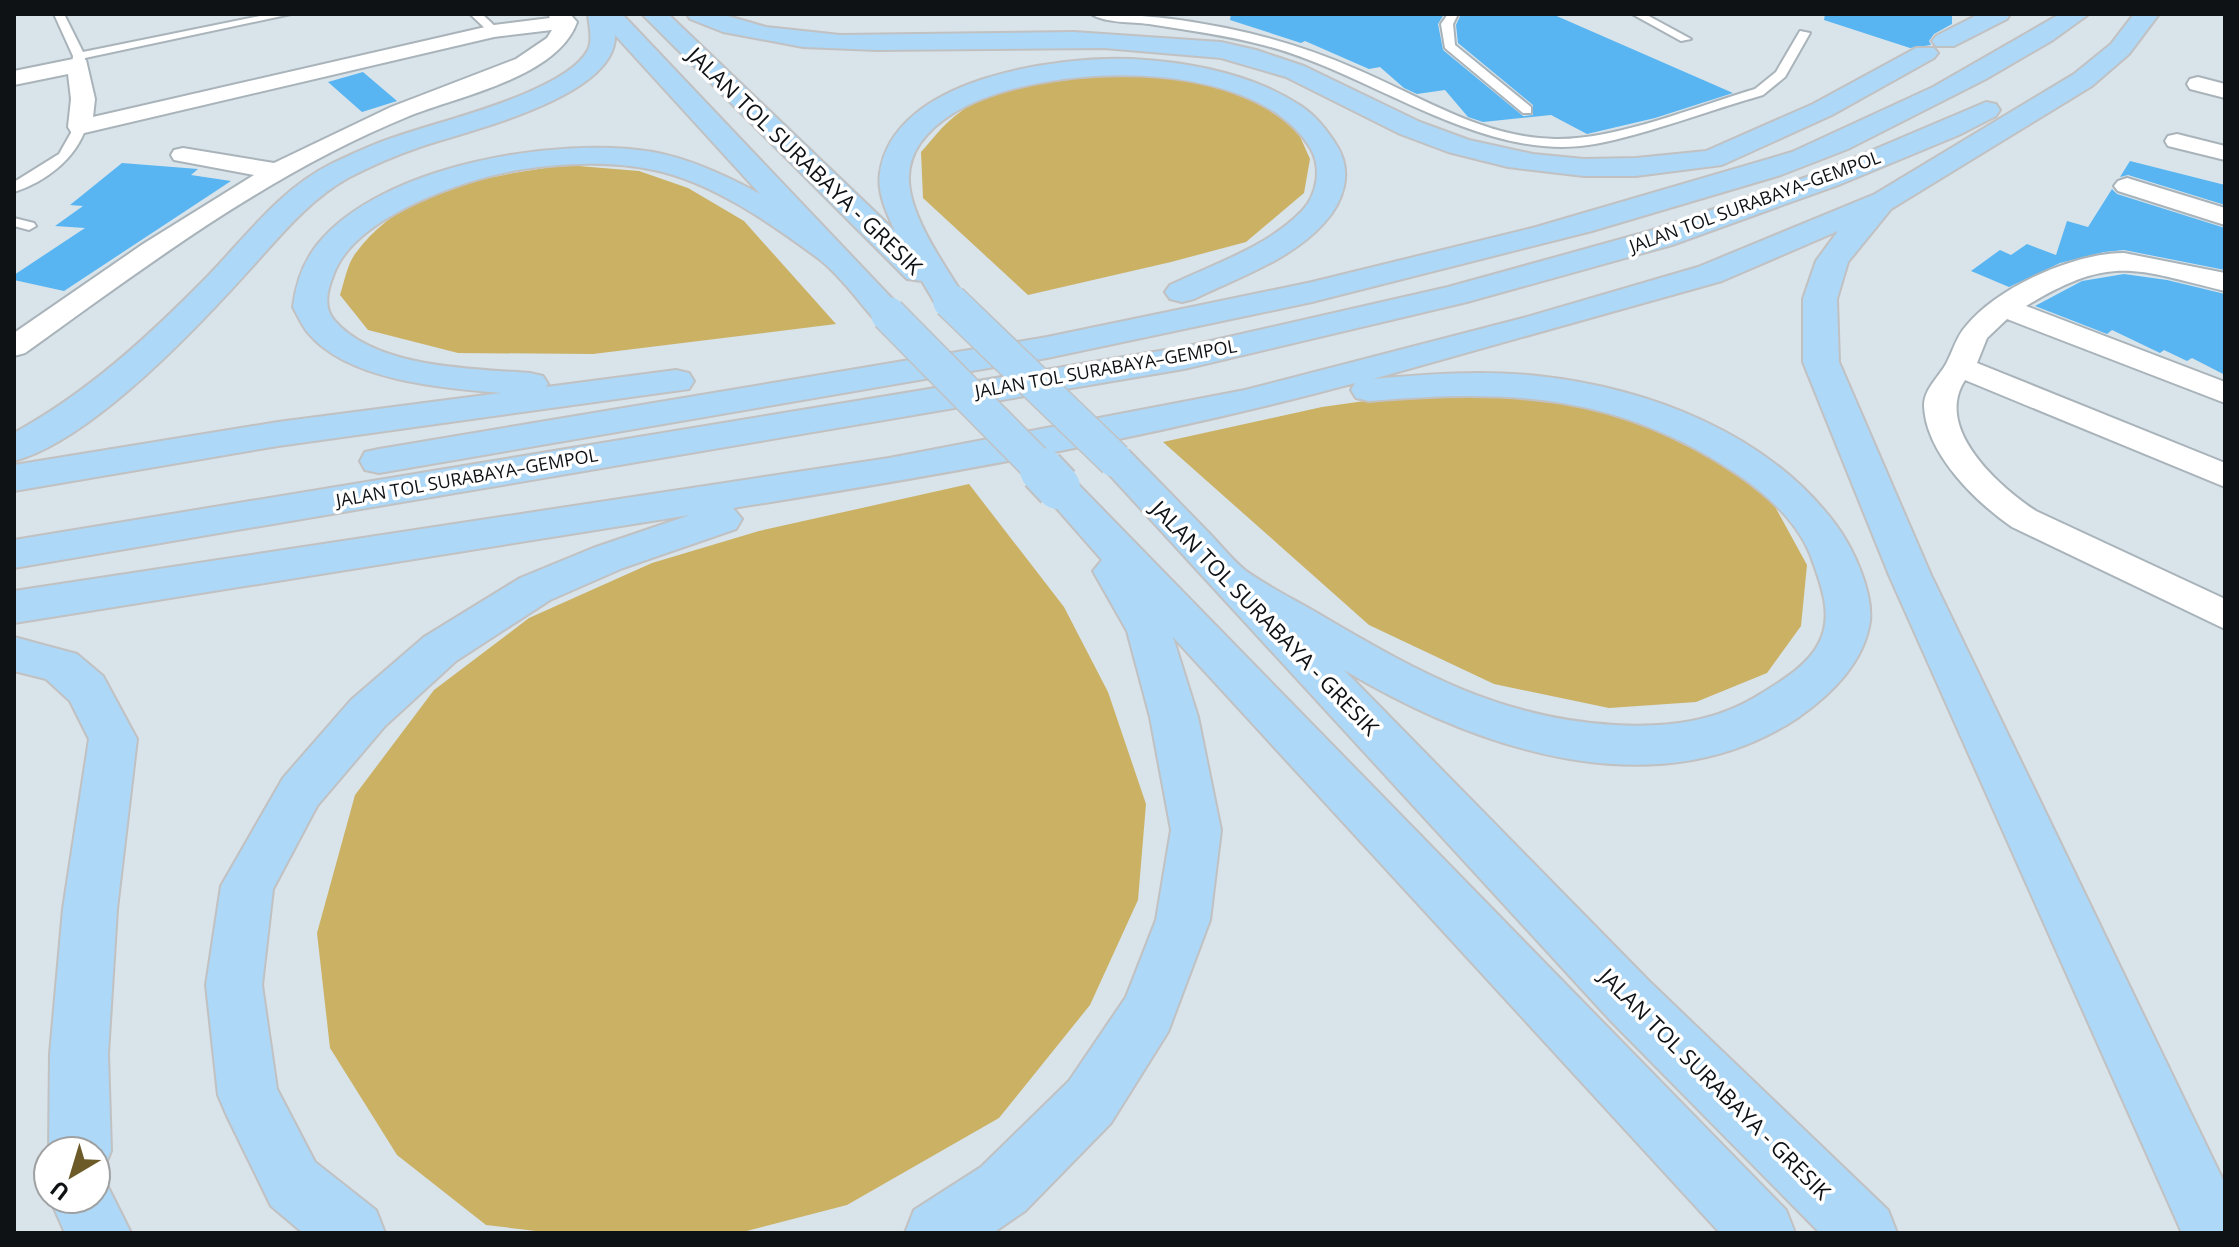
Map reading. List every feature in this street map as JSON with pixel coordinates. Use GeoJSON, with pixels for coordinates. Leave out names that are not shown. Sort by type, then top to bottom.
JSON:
{"type":"FeatureCollection","features":[{"type":"Feature","properties":{"kind":"highway"},"geometry":{"type":"LineString","coordinates":[[14,449],[105,393],[228,274],[307,191],[338,172],[403,144],[542,95],[573,79],[592,64],[603,47],[600,14]]}},
{"type":"Feature","properties":{"kind":"highway","name":"JALAN TOL SURABAYA - GRESIK"},"geometry":{"type":"LineString","coordinates":[[609,14],[829,252],[1068,497],[1763,1233]]}},
{"type":"Feature","properties":{"kind":"highway","name":"JALAN TOL SURABAYA - GRESIK"},"geometry":{"type":"LineString","coordinates":[[654,14],[1115,460],[1630,1001],[1865,1233]]}},
{"type":"Feature","properties":{"kind":"highway"},"geometry":{"type":"LineString","coordinates":[[699,14],[743,28],[822,41],[1121,40],[1223,50],[1296,71],[1407,126],[1484,155],[1564,167],[1613,169],[1712,159]]}},
{"type":"Feature","properties":{"kind":"highway"},"geometry":{"type":"LineString","coordinates":[[1406,240],[1614,188],[1712,159],[1782,132],[1998,14]]}},
{"type":"Feature","properties":{"kind":"highway","name":"JALAN TOL SURABAYA–GEMPOL"},"geometry":{"type":"LineString","coordinates":[[14,523],[1037,349],[1322,291],[1669,201],[1799,159],[1911,108],[2027,47],[2077,14]]}},
{"type":"Feature","properties":{"kind":"highway"},"geometry":{"type":"LineString","coordinates":[[14,607],[889,471],[1246,401],[1535,325],[1710,274],[1886,200],[2083,80],[2120,49],[2146,14]]}},
{"type":"Feature","properties":{"kind":"highway","name":"JALAN TOL SURABAYA–GEMPOL"},"geometry":{"type":"LineString","coordinates":[[14,554],[1184,358],[1455,295],[1661,238],[1831,178],[1963,122],[2060,71],[2146,14]]}},
{"type":"Feature","properties":{"kind":"highway"},"geometry":{"type":"LineString","coordinates":[[950,301],[907,225],[893,177],[904,143],[929,115],[980,88],[1043,73],[1106,67],[1178,73],[1223,82],[1263,96],[1293,112],[1324,141],[1334,169],[1327,195],[1313,217],[1274,246],[1182,292]]}},
{"type":"Feature","properties":{"kind":"highway"},"geometry":{"type":"LineString","coordinates":[[618,389],[508,383],[416,371],[372,359],[341,343],[320,327],[310,307],[323,257],[342,234],[375,211],[447,178],[485,166],[565,155],[661,162],[706,176],[829,252]]}},
{"type":"Feature","properties":{"kind":"highway"},"geometry":{"type":"LineString","coordinates":[[1886,200],[1856,229],[1832,261],[1820,299],[1821,362],[1910,575],[2215,1233]]}},
{"type":"Feature","properties":{"kind":"highway"},"geometry":{"type":"LineString","coordinates":[[14,478],[278,434],[618,389],[949,340],[1301,264]]}},
{"type":"Feature","properties":{"kind":"highway"},"geometry":{"type":"LineString","coordinates":[[1229,580],[1373,665],[1465,712],[1561,740],[1654,747],[1717,736],[1761,719],[1816,680],[1839,650],[1848,617],[1839,563],[1821,529],[1795,500],[1757,469],[1717,445],[1686,428],[1645,412],[1595,397],[1541,387],[1449,383],[1246,401]]}},
{"type":"Feature","properties":{"kind":"highway"},"geometry":{"type":"LineString","coordinates":[[353,1233],[293,1184],[248,1095],[234,985],[247,886],[300,792],[368,713],[440,649],[535,589],[686,529],[889,471]]}},
{"type":"Feature","properties":{"kind":"highway"},"geometry":{"type":"LineString","coordinates":[[937,1233],[1003,1189],[1090,1102],[1148,1013],[1183,920],[1196,830],[1174,717],[1149,631],[1068,497]]}},
{"type":"Feature","properties":{"kind":"highway"},"geometry":{"type":"LineString","coordinates":[[14,654],[61,666],[87,689],[113,739],[89,924],[79,1054],[80,1135]]}},
{"type":"Feature","properties":{"kind":"highway"},"geometry":{"type":"LineString","coordinates":[[89,1215],[99,1233]]}},
{"type":"Feature","properties":{"kind":"street"},"geometry":{"type":"LineString","coordinates":[[14,78],[78,61],[83,99],[80,127],[562,18],[554,44],[528,61],[396,114],[277,171],[189,224],[14,347]]}},
{"type":"Feature","properties":{"kind":"street"},"geometry":{"type":"LineString","coordinates":[[2198,84],[2225,91]]}},
{"type":"Feature","properties":{"kind":"street"},"geometry":{"type":"LineString","coordinates":[[2177,141],[2225,153]]}},
{"type":"Feature","properties":{"kind":"street"},"geometry":{"type":"LineString","coordinates":[[183,155],[277,171]]}},
{"type":"Feature","properties":{"kind":"street"},"geometry":{"type":"LineString","coordinates":[[2127,186],[2225,217]]}},
{"type":"Feature","properties":{"kind":"street"},"geometry":{"type":"LineString","coordinates":[[2225,282],[2140,263],[2095,263],[2061,275],[2005,308],[1976,331],[1960,367],[1943,392],[1940,407],[1961,461],[1972,477],[2002,505],[2076,545],[2225,615]]}},
{"type":"Feature","properties":{"kind":"street"},"geometry":{"type":"LineString","coordinates":[[2005,308],[2225,393]]}},
{"type":"Feature","properties":{"kind":"street"},"geometry":{"type":"LineString","coordinates":[[1960,367],[2225,476]]}},
{"type":"Feature","properties":{"kind":"lane"},"geometry":{"type":"LineString","coordinates":[[59,14],[78,61],[286,14]]}},
{"type":"Feature","properties":{"kind":"lane"},"geometry":{"type":"LineString","coordinates":[[475,14],[494,31]]}},
{"type":"Feature","properties":{"kind":"lane"},"geometry":{"type":"LineString","coordinates":[[1096,14],[1251,37],[1319,58],[1478,129],[1509,138],[1572,144],[1593,141],[1759,92],[1781,74],[1804,33]]}},
{"type":"Feature","properties":{"kind":"lane"},"geometry":{"type":"LineString","coordinates":[[1453,14],[1447,24],[1449,46],[1527,110]]}},
{"type":"Feature","properties":{"kind":"lane"},"geometry":{"type":"LineString","coordinates":[[1637,14],[1685,39]]}},
{"type":"Feature","properties":{"kind":"lane"},"geometry":{"type":"LineString","coordinates":[[14,188],[64,158],[77,143],[80,127]]}},
{"type":"Feature","properties":{"kind":"shaded area"},"geometry":{"type":"Polygon","coordinates":[[[1161,74],[1221,87],[1266,104],[1298,132],[1310,159],[1304,193],[1246,242],[1028,295],[923,198],[921,152],[950,120],[977,101],[1002,90],[1054,78],[1161,74]]]}},
{"type":"Feature","properties":{"kind":"shaded area"},"geometry":{"type":"Polygon","coordinates":[[[566,165],[639,171],[688,188],[744,221],[836,324],[593,354],[458,353],[368,330],[340,295],[355,254],[375,231],[398,213],[423,199],[478,180],[566,165]]]}},
{"type":"Feature","properties":{"kind":"shaded area"},"geometry":{"type":"Polygon","coordinates":[[[1457,388],[1545,394],[1627,414],[1705,448],[1773,503],[1807,565],[1801,626],[1767,673],[1696,702],[1609,708],[1494,684],[1369,625],[1163,442],[1322,407],[1457,388]]]}},
{"type":"Feature","properties":{"kind":"shaded area"},"geometry":{"type":"Polygon","coordinates":[[[969,484],[1064,607],[1108,692],[1146,804],[1138,900],[1090,1005],[999,1118],[847,1205],[739,1233],[553,1233],[486,1225],[397,1155],[330,1048],[317,933],[355,795],[434,690],[529,618],[652,563],[759,531],[969,484]]]}},
{"type":"Feature","properties":{"kind":"building"},"geometry":{"type":"Polygon","coordinates":[[[1231,14],[1444,14],[1438,24],[1443,50],[1523,116],[1533,115],[1533,105],[1458,43],[1456,25],[1461,14],[1552,14],[1733,93],[1655,118],[1587,134],[1551,115],[1483,122],[1468,117],[1445,90],[1417,94],[1404,88],[1380,67],[1369,69],[1305,41],[1301,43],[1230,20],[1231,14]]]}},
{"type":"Feature","properties":{"kind":"building"},"geometry":{"type":"Polygon","coordinates":[[[1825,14],[1952,14],[1952,24],[1934,34],[1929,41],[1931,45],[1910,48],[1824,20],[1825,14]]]}},
{"type":"Feature","properties":{"kind":"building"},"geometry":{"type":"Polygon","coordinates":[[[363,72],[397,101],[362,112],[328,82],[363,72]]]}},
{"type":"Feature","properties":{"kind":"building"},"geometry":{"type":"Polygon","coordinates":[[[2130,161],[2225,185],[2225,205],[2128,175],[2120,177],[2130,161]]]}},
{"type":"Feature","properties":{"kind":"building"},"geometry":{"type":"Polygon","coordinates":[[[122,163],[198,169],[191,175],[231,181],[64,291],[14,280],[14,275],[85,228],[55,226],[83,206],[70,205],[122,163]]]}},
{"type":"Feature","properties":{"kind":"building"},"geometry":{"type":"Polygon","coordinates":[[[2112,189],[2117,194],[2225,228],[2225,270],[2124,250],[2060,263],[2009,287],[1971,271],[2000,250],[2011,255],[2027,244],[2056,255],[2067,221],[2088,227],[2112,189]]]}},
{"type":"Feature","properties":{"kind":"building"},"geometry":{"type":"Polygon","coordinates":[[[2124,274],[2167,280],[2225,294],[2225,375],[2192,358],[2187,361],[2164,350],[2160,353],[2112,330],[2107,334],[2035,306],[2082,281],[2124,274]]]}}]}
